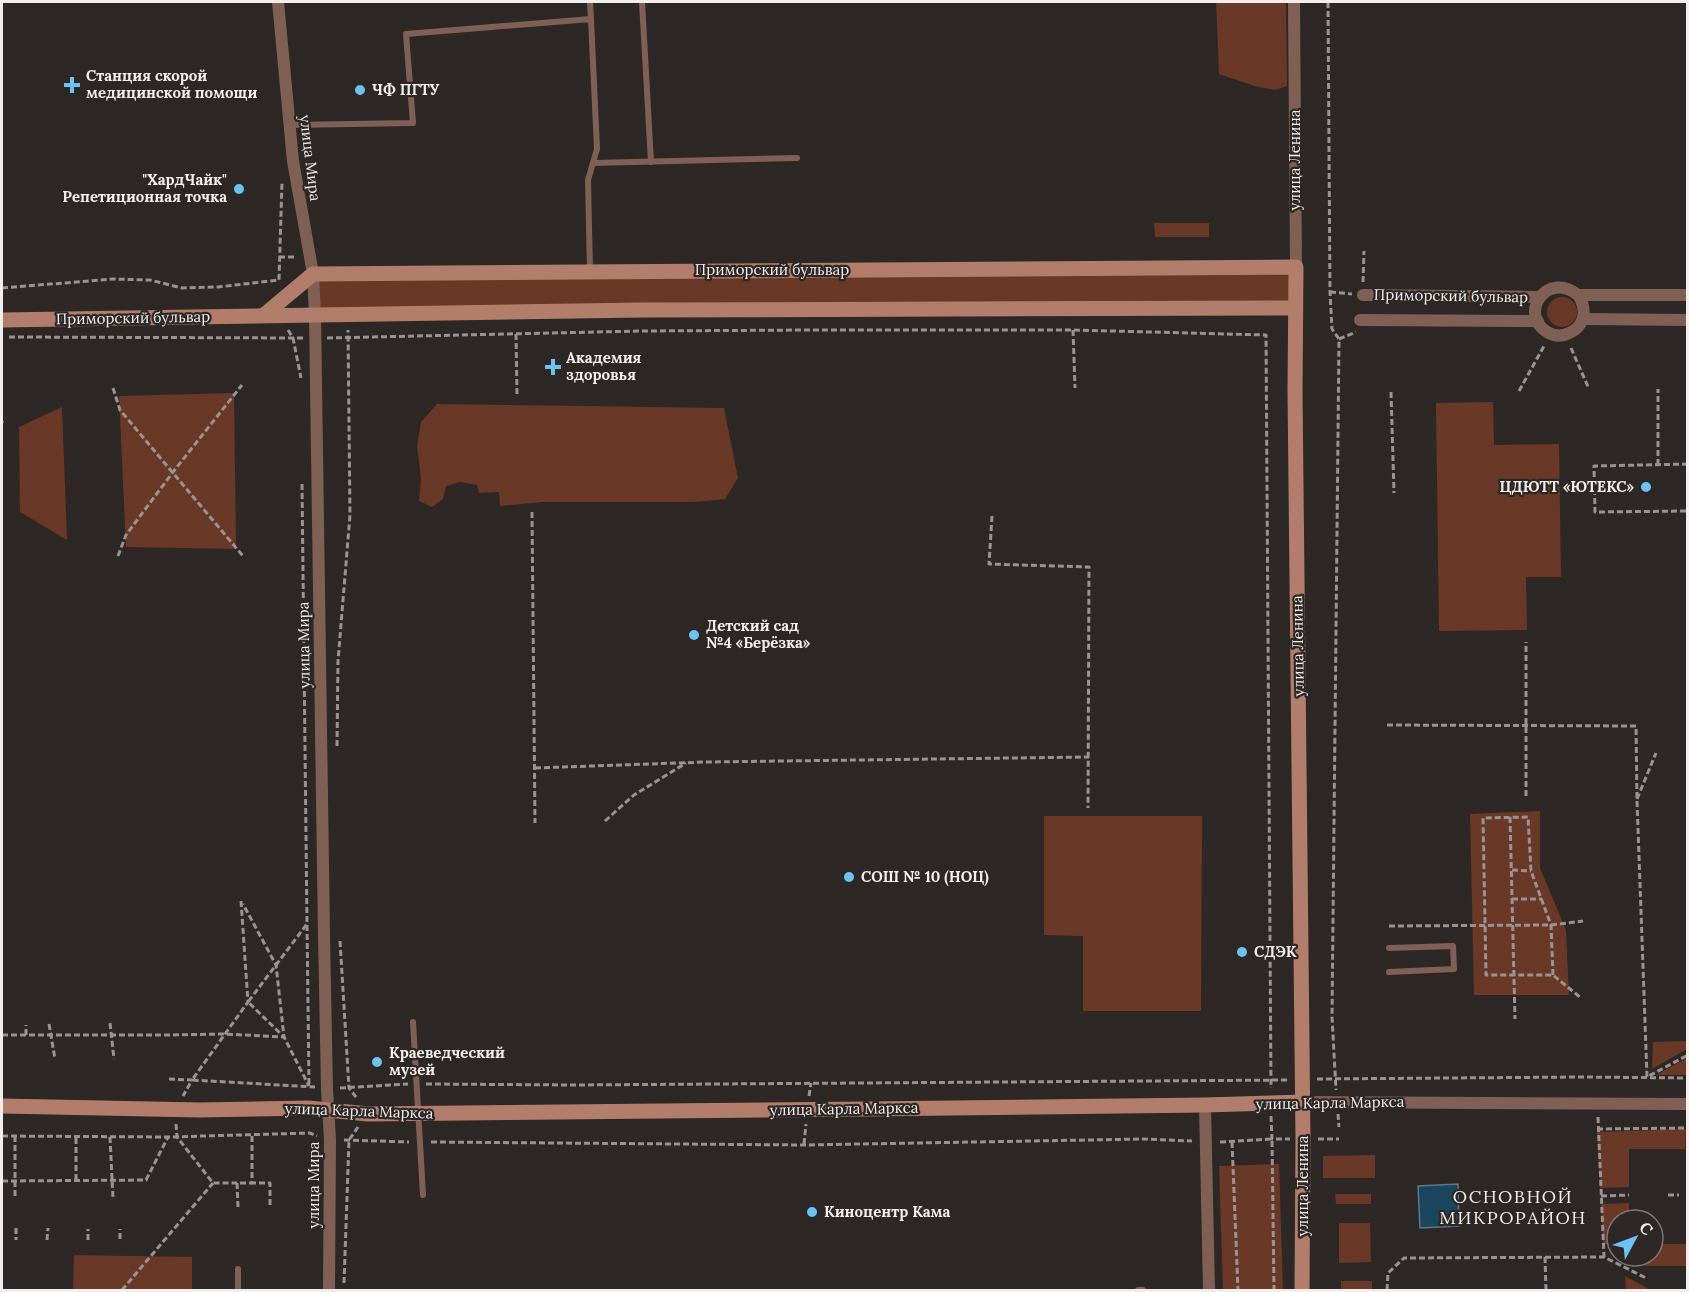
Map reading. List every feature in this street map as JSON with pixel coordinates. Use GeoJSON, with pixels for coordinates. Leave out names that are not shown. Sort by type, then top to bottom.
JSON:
{"type":"FeatureCollection","features":[{"type":"Feature","properties":{"kind":"street","name":"улица Мира"},"geometry":{"type":"LineString","coordinates":[[278,2],[293,161],[313,274],[315,314],[327,1089],[330,1140],[328,1290]]}},
{"type":"Feature","properties":{"kind":"street","name":"улица Ленина"},"geometry":{"type":"LineString","coordinates":[[1294,2],[1296,267],[1294,308],[1303,1102],[1302,1290]]}},
{"type":"Feature","properties":{"kind":"street","name":"Приморский бульвар"},"geometry":{"type":"LineString","coordinates":[[313,274],[1296,267]]}},
{"type":"Feature","properties":{"kind":"street"},"geometry":{"type":"LineString","coordinates":[[264,315],[313,274]]}},
{"type":"Feature","properties":{"kind":"street","name":"Приморский бульвар"},"geometry":{"type":"LineString","coordinates":[[1551,334],[1541,327],[1535,309],[1539,297],[1558,286],[1565,287],[1578,295],[1688,295]]}},
{"type":"Feature","properties":{"kind":"street"},"geometry":{"type":"LineString","coordinates":[[1551,334],[1565,335],[1576,329],[1583,319],[1584,306],[1578,295]]}},
{"type":"Feature","properties":{"kind":"street","name":"Приморский бульвар"},"geometry":{"type":"LineString","coordinates":[[1363,296],[1539,297]]}},
{"type":"Feature","properties":{"kind":"street","name":"Приморский бульвар"},"geometry":{"type":"LineString","coordinates":[[2,320],[642,309],[1294,308]]}},
{"type":"Feature","properties":{"kind":"street"},"geometry":{"type":"LineString","coordinates":[[1583,319],[1688,320]]}},
{"type":"Feature","properties":{"kind":"street"},"geometry":{"type":"LineString","coordinates":[[1360,320],[1538,321]]}},
{"type":"Feature","properties":{"kind":"street","name":"улица Карла Маркса"},"geometry":{"type":"LineString","coordinates":[[2,1106],[200,1110],[308,1108],[368,1114],[1303,1102],[1688,1104]]}},
{"type":"Feature","properties":{"kind":"street"},"geometry":{"type":"LineString","coordinates":[[1205,1105],[1209,1290]]}},
{"type":"Feature","properties":{"kind":"lane"},"geometry":{"type":"LineString","coordinates":[[590,2],[597,149],[588,180],[590,272]]}},
{"type":"Feature","properties":{"kind":"lane"},"geometry":{"type":"LineString","coordinates":[[642,2],[651,162]]}},
{"type":"Feature","properties":{"kind":"lane"},"geometry":{"type":"LineString","coordinates":[[290,125],[413,123],[406,34],[591,19]]}},
{"type":"Feature","properties":{"kind":"lane"},"geometry":{"type":"LineString","coordinates":[[593,163],[797,158]]}},
{"type":"Feature","properties":{"kind":"lane"},"geometry":{"type":"LineString","coordinates":[[1389,948],[1453,946],[1454,969],[1389,972]]}},
{"type":"Feature","properties":{"kind":"lane"},"geometry":{"type":"LineString","coordinates":[[413,1022],[423,1195]]}},
{"type":"Feature","properties":{"kind":"lane"},"geometry":{"type":"LineString","coordinates":[[238,1269],[238,1290]]}},
{"type":"Feature","properties":{"kind":"lane"},"geometry":{"type":"LineString","coordinates":[[1138,1290],[1143,1290]]}},
{"type":"Feature","properties":{"kind":"path"},"geometry":{"type":"LineString","coordinates":[[1328,2],[1330,292],[1332,329],[1339,339],[1332,1017],[1335,1078]]}},
{"type":"Feature","properties":{"kind":"path"},"geometry":{"type":"LineString","coordinates":[[2,288],[113,279],[150,280],[182,288],[218,287],[279,280],[282,175]]}},
{"type":"Feature","properties":{"kind":"path"},"geometry":{"type":"LineString","coordinates":[[1330,292],[1363,296]]}},
{"type":"Feature","properties":{"kind":"path"},"geometry":{"type":"LineString","coordinates":[[337,755],[338,661],[350,515],[348,314]]}},
{"type":"Feature","properties":{"kind":"path"},"geometry":{"type":"LineString","coordinates":[[1073,330],[1075,388]]}},
{"type":"Feature","properties":{"kind":"path"},"geometry":{"type":"LineString","coordinates":[[2,337],[349,338],[710,331],[1073,330],[1266,335],[1274,1290]]}},
{"type":"Feature","properties":{"kind":"path"},"geometry":{"type":"LineString","coordinates":[[516,334],[517,394]]}},
{"type":"Feature","properties":{"kind":"path"},"geometry":{"type":"LineString","coordinates":[[1519,391],[1551,334]]}},
{"type":"Feature","properties":{"kind":"path"},"geometry":{"type":"LineString","coordinates":[[1565,335],[1589,389]]}},
{"type":"Feature","properties":{"kind":"path"},"geometry":{"type":"LineString","coordinates":[[293,338],[302,383]]}},
{"type":"Feature","properties":{"kind":"path"},"geometry":{"type":"LineString","coordinates":[[118,556],[126,535],[172,472],[242,385]]}},
{"type":"Feature","properties":{"kind":"path"},"geometry":{"type":"LineString","coordinates":[[113,388],[120,410],[243,556]]}},
{"type":"Feature","properties":{"kind":"path"},"geometry":{"type":"LineString","coordinates":[[1658,389],[1658,465]]}},
{"type":"Feature","properties":{"kind":"path"},"geometry":{"type":"LineString","coordinates":[[1391,392],[1394,494]]}},
{"type":"Feature","properties":{"kind":"path"},"geometry":{"type":"LineString","coordinates":[[1688,464],[1594,466],[1595,512],[1688,511]]}},
{"type":"Feature","properties":{"kind":"path"},"geometry":{"type":"LineString","coordinates":[[302,477],[309,1086]]}},
{"type":"Feature","properties":{"kind":"path"},"geometry":{"type":"LineString","coordinates":[[532,512],[535,823]]}},
{"type":"Feature","properties":{"kind":"path"},"geometry":{"type":"LineString","coordinates":[[992,516],[989,564],[1089,567],[1088,808]]}},
{"type":"Feature","properties":{"kind":"path"},"geometry":{"type":"LineString","coordinates":[[1526,642],[1526,796]]}},
{"type":"Feature","properties":{"kind":"path"},"geometry":{"type":"LineString","coordinates":[[1387,725],[1636,726],[1647,1077]]}},
{"type":"Feature","properties":{"kind":"path"},"geometry":{"type":"LineString","coordinates":[[1637,801],[1656,753]]}},
{"type":"Feature","properties":{"kind":"path"},"geometry":{"type":"LineString","coordinates":[[535,768],[686,762],[1089,757]]}},
{"type":"Feature","properties":{"kind":"path"},"geometry":{"type":"LineString","coordinates":[[605,821],[634,795],[686,762]]}},
{"type":"Feature","properties":{"kind":"path"},"geometry":{"type":"LineString","coordinates":[[1510,817],[1515,1019]]}},
{"type":"Feature","properties":{"kind":"path"},"geometry":{"type":"LineString","coordinates":[[1552,975],[1551,924],[1531,870],[1528,817],[1483,818],[1486,975],[1552,975],[1581,998]]}},
{"type":"Feature","properties":{"kind":"path"},"geometry":{"type":"LineString","coordinates":[[1511,870],[1531,870]]}},
{"type":"Feature","properties":{"kind":"path"},"geometry":{"type":"LineString","coordinates":[[1512,899],[1542,899]]}},
{"type":"Feature","properties":{"kind":"path"},"geometry":{"type":"LineString","coordinates":[[284,1036],[276,965],[241,901],[248,1002],[284,1036],[309,1086]]}},
{"type":"Feature","properties":{"kind":"path"},"geometry":{"type":"LineString","coordinates":[[1389,926],[1513,925],[1583,921]]}},
{"type":"Feature","properties":{"kind":"path"},"geometry":{"type":"LineString","coordinates":[[192,1080],[307,924]]}},
{"type":"Feature","properties":{"kind":"path"},"geometry":{"type":"LineString","coordinates":[[339,935],[349,1088],[368,1114],[349,1140],[344,1287]]}},
{"type":"Feature","properties":{"kind":"path"},"geometry":{"type":"LineString","coordinates":[[110,1023],[114,1059]]}},
{"type":"Feature","properties":{"kind":"path"},"geometry":{"type":"LineString","coordinates":[[49,1024],[55,1059]]}},
{"type":"Feature","properties":{"kind":"path"},"geometry":{"type":"LineString","coordinates":[[26,1025],[26,1035]]}},
{"type":"Feature","properties":{"kind":"path"},"geometry":{"type":"LineString","coordinates":[[2,1035],[284,1036]]}},
{"type":"Feature","properties":{"kind":"path"},"geometry":{"type":"LineString","coordinates":[[1647,1077],[1688,1055]]}},
{"type":"Feature","properties":{"kind":"path"},"geometry":{"type":"LineString","coordinates":[[170,1079],[309,1086],[327,1089],[417,1084],[574,1086],[1335,1078],[1688,1078]]}},
{"type":"Feature","properties":{"kind":"path"},"geometry":{"type":"LineString","coordinates":[[1598,1113],[1604,1257]]}},
{"type":"Feature","properties":{"kind":"path"},"geometry":{"type":"LineString","coordinates":[[1598,1130],[1688,1128]]}},
{"type":"Feature","properties":{"kind":"path"},"geometry":{"type":"LineString","coordinates":[[2,1137],[177,1137],[310,1133],[330,1140],[804,1145],[1145,1139],[1232,1142],[1272,1139],[1339,1139]]}},
{"type":"Feature","properties":{"kind":"path"},"geometry":{"type":"LineString","coordinates":[[15,1136],[15,1197]]}},
{"type":"Feature","properties":{"kind":"path"},"geometry":{"type":"LineString","coordinates":[[75,1180],[76,1136]]}},
{"type":"Feature","properties":{"kind":"path"},"geometry":{"type":"LineString","coordinates":[[252,1136],[252,1183]]}},
{"type":"Feature","properties":{"kind":"path"},"geometry":{"type":"LineString","coordinates":[[110,1137],[113,1198]]}},
{"type":"Feature","properties":{"kind":"path"},"geometry":{"type":"LineString","coordinates":[[2,1181],[147,1180],[169,1137]]}},
{"type":"Feature","properties":{"kind":"path"},"geometry":{"type":"LineString","coordinates":[[177,1137],[213,1183]]}},
{"type":"Feature","properties":{"kind":"path"},"geometry":{"type":"LineString","coordinates":[[1232,1142],[1238,1290]]}},
{"type":"Feature","properties":{"kind":"path"},"geometry":{"type":"LineString","coordinates":[[122,1290],[213,1183],[270,1183],[270,1206]]}},
{"type":"Feature","properties":{"kind":"path"},"geometry":{"type":"LineString","coordinates":[[237,1183],[238,1207]]}},
{"type":"Feature","properties":{"kind":"path"},"geometry":{"type":"LineString","coordinates":[[1601,1196],[1629,1195]]}},
{"type":"Feature","properties":{"kind":"path"},"geometry":{"type":"LineString","coordinates":[[1668,1195],[1679,1195]]}},
{"type":"Feature","properties":{"kind":"path"},"geometry":{"type":"LineString","coordinates":[[16,1228],[16,1239]]}},
{"type":"Feature","properties":{"kind":"path"},"geometry":{"type":"LineString","coordinates":[[47,1240],[48,1228]]}},
{"type":"Feature","properties":{"kind":"path"},"geometry":{"type":"LineString","coordinates":[[88,1229],[88,1240]]}},
{"type":"Feature","properties":{"kind":"path"},"geometry":{"type":"LineString","coordinates":[[120,1230],[120,1239]]}},
{"type":"Feature","properties":{"kind":"path"},"geometry":{"type":"LineString","coordinates":[[1545,1257],[1546,1290]]}},
{"type":"Feature","properties":{"kind":"path"},"geometry":{"type":"LineString","coordinates":[[1387,1290],[1388,1273],[1404,1258],[1604,1257],[1646,1278]]}},
{"type":"Feature","properties":{"kind":"shaded area"},"geometry":{"type":"Polygon","coordinates":[[[1216,2],[1286,2],[1287,86],[1275,90],[1219,74],[1216,2]]]}},
{"type":"Feature","properties":{"kind":"shaded area"},"geometry":{"type":"Polygon","coordinates":[[[1154,223],[1209,223],[1209,237],[1155,237],[1154,223]]]}},
{"type":"Feature","properties":{"kind":"shaded area"},"geometry":{"type":"Polygon","coordinates":[[[1296,267],[1294,308],[315,314],[313,274],[1296,267]]]}},
{"type":"Feature","properties":{"kind":"shaded area"},"geometry":{"type":"Polygon","coordinates":[[[1562,297],[1573,301],[1577,312],[1573,323],[1562,327],[1551,323],[1547,312],[1551,301],[1562,297]]]}},
{"type":"Feature","properties":{"kind":"shaded area"},"geometry":{"type":"Polygon","coordinates":[[[234,393],[236,549],[126,547],[119,396],[234,393]]]}},
{"type":"Feature","properties":{"kind":"shaded area"},"geometry":{"type":"Polygon","coordinates":[[[1493,402],[1494,445],[1559,444],[1561,577],[1526,577],[1527,630],[1439,631],[1436,403],[1493,402]]]}},
{"type":"Feature","properties":{"kind":"shaded area"},"geometry":{"type":"Polygon","coordinates":[[[437,404],[724,408],[738,478],[725,499],[693,502],[543,502],[500,506],[499,492],[479,493],[477,485],[460,482],[446,486],[443,499],[432,507],[419,501],[421,478],[417,446],[421,422],[437,404]]]}},
{"type":"Feature","properties":{"kind":"shaded area"},"geometry":{"type":"Polygon","coordinates":[[[62,407],[67,540],[20,512],[19,427],[62,407]]]}},
{"type":"Feature","properties":{"kind":"shaded area"},"geometry":{"type":"Polygon","coordinates":[[[1540,811],[1540,868],[1566,930],[1569,995],[1474,995],[1470,814],[1540,811]]]}},
{"type":"Feature","properties":{"kind":"shaded area"},"geometry":{"type":"Polygon","coordinates":[[[1044,816],[1202,816],[1201,1011],[1083,1011],[1083,936],[1044,935],[1044,816]]]}},
{"type":"Feature","properties":{"kind":"shaded area"},"geometry":{"type":"Polygon","coordinates":[[[1687,1041],[1687,1049],[1652,1069],[1653,1042],[1687,1041]]]}},
{"type":"Feature","properties":{"kind":"shaded area"},"geometry":{"type":"Polygon","coordinates":[[[1687,1058],[1687,1075],[1656,1075],[1687,1058]]]}},
{"type":"Feature","properties":{"kind":"shaded area"},"geometry":{"type":"Polygon","coordinates":[[[1686,1129],[1685,1149],[1629,1149],[1629,1187],[1600,1188],[1597,1132],[1686,1129]]]}},
{"type":"Feature","properties":{"kind":"shaded area"},"geometry":{"type":"Polygon","coordinates":[[[1375,1155],[1375,1178],[1323,1178],[1323,1156],[1375,1155]]]}},
{"type":"Feature","properties":{"kind":"shaded area"},"geometry":{"type":"Polygon","coordinates":[[[1279,1164],[1283,1290],[1223,1290],[1219,1166],[1279,1164]]]}},
{"type":"Feature","properties":{"kind":"shaded area"},"geometry":{"type":"Polygon","coordinates":[[[1335,1194],[1371,1194],[1371,1204],[1336,1204],[1335,1194]]]}},
{"type":"Feature","properties":{"kind":"shaded area"},"geometry":{"type":"Polygon","coordinates":[[[1629,1203],[1629,1208],[1605,1208],[1605,1244],[1603,1243],[1601,1204],[1629,1203]]]}},
{"type":"Feature","properties":{"kind":"shaded area"},"geometry":{"type":"Polygon","coordinates":[[[1339,1223],[1370,1223],[1371,1262],[1339,1263],[1339,1223]]]}},
{"type":"Feature","properties":{"kind":"shaded area"},"geometry":{"type":"Polygon","coordinates":[[[1665,1244],[1687,1244],[1687,1266],[1665,1266],[1665,1244]]]}},
{"type":"Feature","properties":{"kind":"shaded area"},"geometry":{"type":"Polygon","coordinates":[[[74,1255],[192,1257],[192,1290],[73,1290],[74,1255]]]}},
{"type":"Feature","properties":{"kind":"shaded area"},"geometry":{"type":"Polygon","coordinates":[[[1625,1276],[1647,1288],[1647,1290],[1626,1290],[1625,1276]]]}},
{"type":"Feature","properties":{"kind":"shaded area"},"geometry":{"type":"Polygon","coordinates":[[[1341,1281],[1372,1281],[1372,1290],[1341,1290],[1341,1281]]]}},
{"type":"Feature","properties":{"kind":"water"},"geometry":{"type":"Polygon","coordinates":[[[1458,1184],[1459,1226],[1420,1228],[1418,1186],[1458,1184]]]}},
{"type":"Feature","properties":{"kind":"place","name":"Станция скорой медицинской помощи"},"geometry":{"type":"Point","coordinates":[72,85]}},
{"type":"Feature","properties":{"kind":"place","name":"ЧФ ПГТУ"},"geometry":{"type":"Point","coordinates":[360,90]}},
{"type":"Feature","properties":{"kind":"place","name":"\"ХардЧайк\" Репетиционная точка"},"geometry":{"type":"Point","coordinates":[239,189]}},
{"type":"Feature","properties":{"kind":"place","name":"Академия здоровья"},"geometry":{"type":"Point","coordinates":[553,367]}},
{"type":"Feature","properties":{"kind":"place","name":"ЦДЮТТ «ЮТЕКС»"},"geometry":{"type":"Point","coordinates":[1646,487]}},
{"type":"Feature","properties":{"kind":"place","name":"Детский сад №4 «Берёзка»"},"geometry":{"type":"Point","coordinates":[694,635]}},
{"type":"Feature","properties":{"kind":"place","name":"СОШ № 10 (НОЦ)"},"geometry":{"type":"Point","coordinates":[849,877]}},
{"type":"Feature","properties":{"kind":"place","name":"СДЭК"},"geometry":{"type":"Point","coordinates":[1242,952]}},
{"type":"Feature","properties":{"kind":"place","name":"Краеведческий музей"},"geometry":{"type":"Point","coordinates":[377,1062]}},
{"type":"Feature","properties":{"kind":"place","name":"Киноцентр Кама"},"geometry":{"type":"Point","coordinates":[812,1212]}},
{"type":"Feature","properties":{"kind":"district","name":"ОСНОВНОЙ МИКРОРАЙОН"},"geometry":{"type":"Point","coordinates":[1513,1207]}}]}
